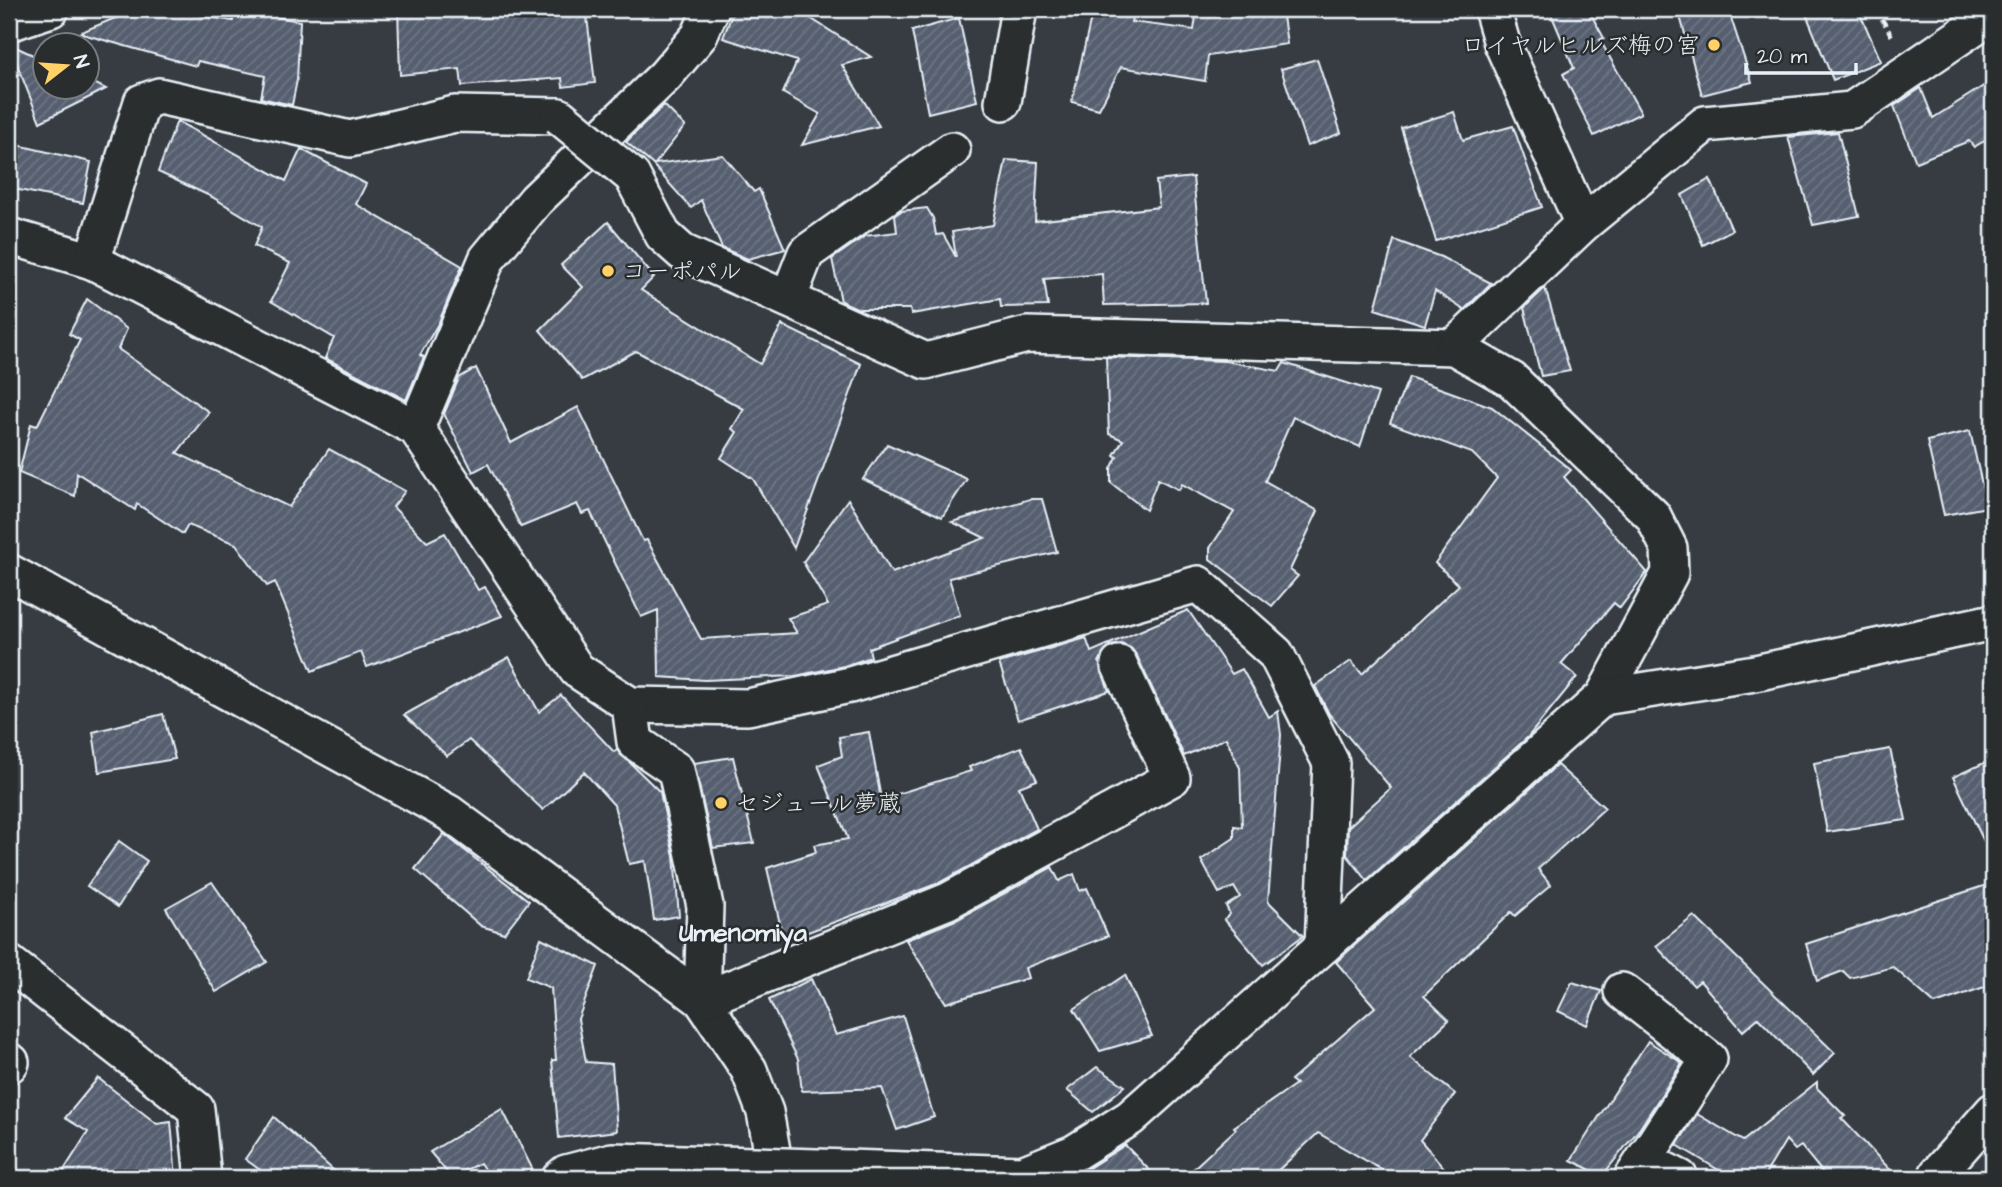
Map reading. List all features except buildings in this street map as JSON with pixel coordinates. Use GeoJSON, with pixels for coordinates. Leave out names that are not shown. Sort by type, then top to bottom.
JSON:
{"type":"FeatureCollection","features":[{"type":"Feature","properties":{"kind":"street"},"geometry":{"type":"LineString","coordinates":[[9,23],[51,9]]}},
{"type":"Feature","properties":{"kind":"street"},"geometry":{"type":"LineString","coordinates":[[416,428],[487,259],[536,200],[665,76],[699,36],[711,9]]}},
{"type":"Feature","properties":{"kind":"street"},"geometry":{"type":"LineString","coordinates":[[1003,102],[1019,9]]}},
{"type":"Feature","properties":{"kind":"street"},"geometry":{"type":"LineString","coordinates":[[1492,9],[1502,43],[1583,224]]}},
{"type":"Feature","properties":{"kind":"street"},"geometry":{"type":"LineString","coordinates":[[1454,347],[1583,224],[1704,124],[1852,110],[1993,13]]}},
{"type":"Feature","properties":{"kind":"street"},"geometry":{"type":"LineString","coordinates":[[92,261],[142,102],[159,96],[350,139],[455,114],[559,116],[632,176],[663,235],[682,252],[926,361],[1027,335],[1454,347],[1512,380],[1653,516],[1669,548],[1670,573],[1603,697],[1129,1118],[1074,1153],[1022,1174],[984,1175],[612,1161],[566,1173],[560,1178]]}},
{"type":"Feature","properties":{"kind":"street"},"geometry":{"type":"LineString","coordinates":[[788,299],[806,253],[952,150]]}},
{"type":"Feature","properties":{"kind":"street"},"geometry":{"type":"LineString","coordinates":[[9,236],[92,261],[416,428],[577,670],[629,705],[748,707],[850,685],[1198,584],[1276,654],[1331,763],[1323,946]]}},
{"type":"Feature","properties":{"kind":"street"},"geometry":{"type":"LineString","coordinates":[[9,572],[449,813],[702,1000],[749,1070],[765,1112],[777,1178]]}},
{"type":"Feature","properties":{"kind":"street"},"geometry":{"type":"LineString","coordinates":[[1603,697],[1755,673],[1993,622]]}},
{"type":"Feature","properties":{"kind":"street"},"geometry":{"type":"LineString","coordinates":[[702,1000],[948,901],[1172,778],[1119,664]]}},
{"type":"Feature","properties":{"kind":"street"},"geometry":{"type":"LineString","coordinates":[[629,705],[635,742],[676,770],[705,906],[702,1000]]}},
{"type":"Feature","properties":{"kind":"street"},"geometry":{"type":"LineString","coordinates":[[9,963],[195,1109],[203,1178]]}},
{"type":"Feature","properties":{"kind":"street"},"geometry":{"type":"LineString","coordinates":[[1622,991],[1709,1059],[1638,1169],[1680,1178]]}},
{"type":"Feature","properties":{"kind":"street"},"geometry":{"type":"LineString","coordinates":[[1939,1178],[1938,1173],[1993,1111]]}},
{"type":"Feature","properties":{"kind":"place","name":"ロイヤルヒルズ梅の宮"},"geometry":{"type":"Point","coordinates":[1714,45]}},
{"type":"Feature","properties":{"kind":"place","name":"コーポパル"},"geometry":{"type":"Point","coordinates":[608,271]}},
{"type":"Feature","properties":{"kind":"place","name":"セジュール夢蔵"},"geometry":{"type":"Point","coordinates":[721,803]}},
{"type":"Feature","properties":{"kind":"district","name":"Umenomiya"},"geometry":{"type":"Point","coordinates":[743,932]}}]}
